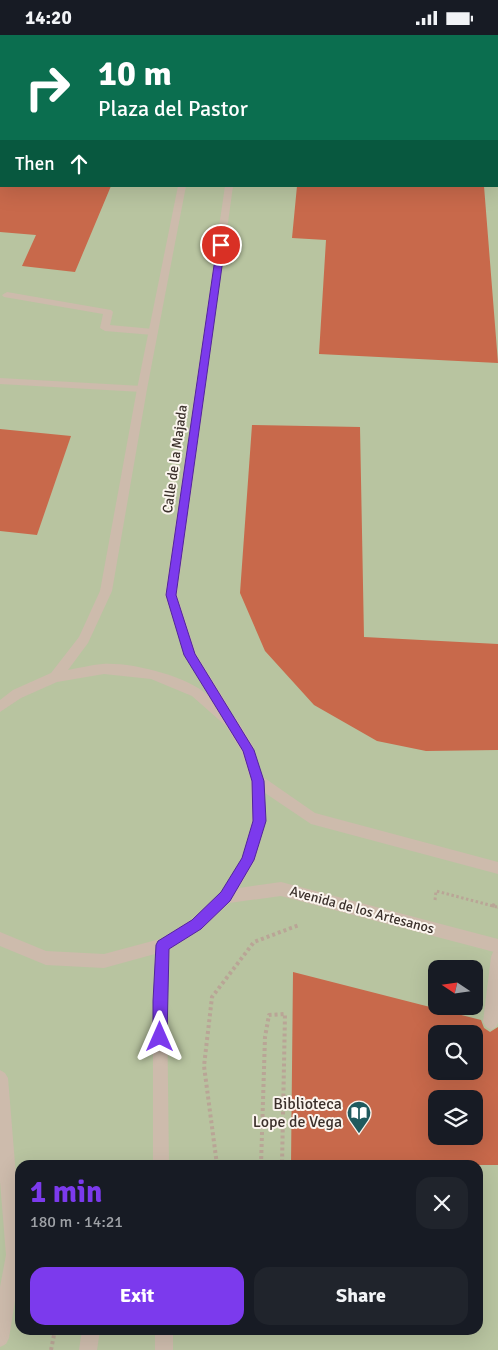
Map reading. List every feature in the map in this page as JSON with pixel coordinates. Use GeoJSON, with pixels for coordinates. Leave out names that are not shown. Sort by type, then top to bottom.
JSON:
{"type":"FeatureCollection","features":[{"type":"Feature","properties":{"kind":"street"},"geometry":{"type":"LineString","coordinates":[[55,677],[84,640],[106,591],[142,389],[182,187]]}},
{"type":"Feature","properties":{"kind":"street","name":"Calle de la Majada"},"geometry":{"type":"LineString","coordinates":[[0,939],[46,958],[104,961],[163,945],[197,924],[226,897],[248,860],[260,821],[258,781],[248,750],[190,655],[171,595],[229,187]]}},
{"type":"Feature","properties":{"kind":"street"},"geometry":{"type":"LineString","coordinates":[[7,295],[108,312],[105,328],[153,332]]}},
{"type":"Feature","properties":{"kind":"street"},"geometry":{"type":"LineString","coordinates":[[0,381],[142,389]]}},
{"type":"Feature","properties":{"kind":"street"},"geometry":{"type":"LineString","coordinates":[[0,707],[17,694],[55,677],[104,669],[152,674],[196,692],[231,722]]}},
{"type":"Feature","properties":{"kind":"street"},"geometry":{"type":"LineString","coordinates":[[258,781],[311,818],[498,869]]}},
{"type":"Feature","properties":{"kind":"street","name":"Avenida de los Artesanos"},"geometry":{"type":"LineString","coordinates":[[226,897],[281,889],[498,946]]}},
{"type":"Feature","properties":{"kind":"street"},"geometry":{"type":"LineString","coordinates":[[161,1160],[160,1001],[163,945]]}},
{"type":"Feature","properties":{"kind":"street"},"geometry":{"type":"LineString","coordinates":[[491,1022],[498,957]]}},
{"type":"Feature","properties":{"kind":"street"},"geometry":{"type":"LineString","coordinates":[[0,1078],[14,1255],[0,1337]]}},
{"type":"Feature","properties":{"kind":"street"},"geometry":{"type":"LineString","coordinates":[[88,1350],[90,1335]]}},
{"type":"Feature","properties":{"kind":"street"},"geometry":{"type":"LineString","coordinates":[[164,1335],[164,1350]]}},
{"type":"Feature","properties":{"kind":"path"},"geometry":{"type":"LineString","coordinates":[[430,928],[436,891],[498,907]]}},
{"type":"Feature","properties":{"kind":"path"},"geometry":{"type":"LineString","coordinates":[[216,1160],[204,1066],[212,997],[254,942],[299,924],[308,926]]}},
{"type":"Feature","properties":{"kind":"path"},"geometry":{"type":"LineString","coordinates":[[261,1160],[265,1037],[269,1015],[285,1014],[282,1160]]}},
{"type":"Feature","properties":{"kind":"path"},"geometry":{"type":"LineString","coordinates":[[51,1350],[54,1335]]}},
{"type":"Feature","properties":{"kind":"green space"},"geometry":{"type":"Polygon","coordinates":[[[0,187],[498,187],[498,1350],[0,1350],[0,187]]]}},
{"type":"Feature","properties":{"kind":"building"},"geometry":{"type":"Polygon","coordinates":[[[0,187],[111,187],[75,272],[22,266],[36,235],[0,232],[0,187]]]}},
{"type":"Feature","properties":{"kind":"building"},"geometry":{"type":"Polygon","coordinates":[[[297,187],[484,187],[498,363],[319,354],[326,240],[292,238],[297,187]]]}},
{"type":"Feature","properties":{"kind":"building"},"geometry":{"type":"Polygon","coordinates":[[[252,425],[360,427],[364,637],[498,644],[498,750],[426,751],[377,741],[314,705],[265,651],[240,593],[252,425]]]}},
{"type":"Feature","properties":{"kind":"building"},"geometry":{"type":"Polygon","coordinates":[[[0,429],[71,436],[37,535],[0,531],[0,429]]]}},
{"type":"Feature","properties":{"kind":"building"},"geometry":{"type":"Polygon","coordinates":[[[293,972],[428,1006],[428,1015],[461,1015],[481,1020],[483,1025],[428,1025],[428,1080],[483,1080],[483,1025],[490,1032],[498,1027],[498,1165],[483,1165],[483,1160],[291,1160],[293,972]]]}},
{"type":"Feature","properties":{"kind":"place","name":"Biblioteca Lope de Vega"},"geometry":{"type":"Point","coordinates":[359,1134]}},
{"type":"Feature","properties":{"kind":"route"},"geometry":{"type":"LineString","coordinates":[[160,1037],[163,945],[197,924],[226,897],[248,860],[260,821],[258,781],[254,765],[248,750],[190,655],[171,595],[221,245]]}}]}
